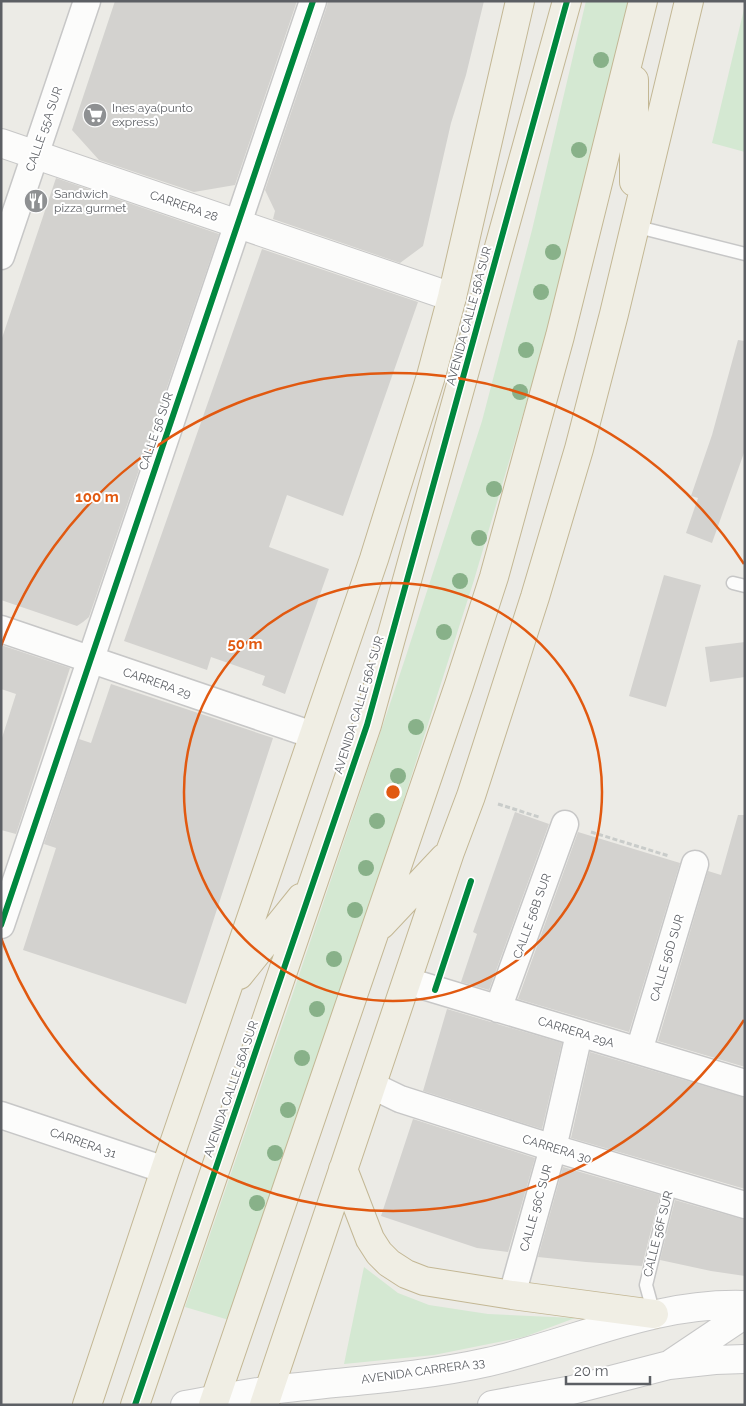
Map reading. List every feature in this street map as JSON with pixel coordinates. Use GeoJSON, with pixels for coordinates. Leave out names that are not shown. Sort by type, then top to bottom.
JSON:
{"type":"FeatureCollection","features":[{"type":"Feature","properties":{"kind":"highway","name":"AVENIDA CALLE 56A SUR"},"geometry":{"type":"LineString","coordinates":[[87,1405],[165,1170],[374,560],[431,376],[452,297],[520,1]]}},
{"type":"Feature","properties":{"kind":"highway","name":"AVENIDA CALLE 56A SUR"},"geometry":{"type":"LineString","coordinates":[[135,1405],[370,716],[567,1]]}},
{"type":"Feature","properties":{"kind":"highway"},"geometry":{"type":"LineString","coordinates":[[214,1402],[459,685],[494,577],[560,336],[643,1]]}},
{"type":"Feature","properties":{"kind":"highway"},"geometry":{"type":"LineString","coordinates":[[267,1398],[450,852],[471,796],[526,626],[571,477],[614,314],[689,1]]}},
{"type":"Feature","properties":{"kind":"highway"},"geometry":{"type":"LineString","coordinates":[[634,39],[634,226]]}},
{"type":"Feature","properties":{"kind":"highway"},"geometry":{"type":"LineString","coordinates":[[375,932],[450,852]]}},
{"type":"Feature","properties":{"kind":"highway"},"geometry":{"type":"LineString","coordinates":[[227,990],[313,883]]}},
{"type":"Feature","properties":{"kind":"highway"},"geometry":{"type":"LineString","coordinates":[[343,1169],[370,1239],[379,1253],[389,1263],[406,1274],[424,1281],[654,1314]]}},
{"type":"Feature","properties":{"kind":"main road","name":"CARRERA 28"},"geometry":{"type":"LineString","coordinates":[[1,144],[452,297]]}},
{"type":"Feature","properties":{"kind":"main road","name":"AVENIDA CARRERA 33"},"geometry":{"type":"LineString","coordinates":[[185,1405],[267,1398],[449,1370],[489,1362],[540,1348],[620,1322],[654,1314],[694,1306],[745,1305]]}},
{"type":"Feature","properties":{"kind":"main road"},"geometry":{"type":"LineString","coordinates":[[669,1365],[745,1314]]}},
{"type":"Feature","properties":{"kind":"main road"},"geometry":{"type":"LineString","coordinates":[[492,1405],[572,1390],[669,1365],[745,1359]]}},
{"type":"Feature","properties":{"kind":"street","name":"CALLE 55A SUR"},"geometry":{"type":"LineString","coordinates":[[1,256],[87,1]]}},
{"type":"Feature","properties":{"kind":"street","name":"CALLE 56 SUR"},"geometry":{"type":"LineString","coordinates":[[1,925],[313,1]]}},
{"type":"Feature","properties":{"kind":"street","name":"CARRERA 29"},"geometry":{"type":"LineString","coordinates":[[1,629],[313,735]]}},
{"type":"Feature","properties":{"kind":"street","name":"CALLE 56B SUR"},"geometry":{"type":"LineString","coordinates":[[498,1009],[565,824]]}},
{"type":"Feature","properties":{"kind":"street","name":"CALLE 56D SUR"},"geometry":{"type":"LineString","coordinates":[[639,1051],[695,864]]}},
{"type":"Feature","properties":{"kind":"street","name":"CARRERA 29A"},"geometry":{"type":"LineString","coordinates":[[407,981],[745,1083]]}},
{"type":"Feature","properties":{"kind":"street","name":"CALLE 56C SUR"},"geometry":{"type":"LineString","coordinates":[[512,1295],[553,1148],[579,1034]]}},
{"type":"Feature","properties":{"kind":"street","name":"CARRERA 30"},"geometry":{"type":"LineString","coordinates":[[371,1086],[400,1099],[553,1148],[745,1205]]}},
{"type":"Feature","properties":{"kind":"street","name":"CARRERA 31"},"geometry":{"type":"LineString","coordinates":[[1,1115],[165,1170]]}},
{"type":"Feature","properties":{"kind":"lane"},"geometry":{"type":"LineString","coordinates":[[634,226],[745,254]]}},
{"type":"Feature","properties":{"kind":"lane","name":"CALLE 56F SUR"},"geometry":{"type":"LineString","coordinates":[[654,1314],[646,1285],[671,1183]]}},
{"type":"Feature","properties":{"kind":"green space"},"geometry":{"type":"Polygon","coordinates":[[[586,1],[628,1],[552,316],[474,580],[368,912],[229,1320],[185,1307],[406,656],[482,421],[532,230],[586,1]]]}},
{"type":"Feature","properties":{"kind":"green space"},"geometry":{"type":"Polygon","coordinates":[[[745,5],[745,152],[712,143],[745,5]]]}},
{"type":"Feature","properties":{"kind":"green space"},"geometry":{"type":"Polygon","coordinates":[[[364,1267],[398,1293],[429,1305],[488,1314],[575,1318],[524,1337],[434,1355],[344,1364],[364,1267]]]}},
{"type":"Feature","properties":{"kind":"building"},"geometry":{"type":"Polygon","coordinates":[[[115,1],[297,1],[235,185],[194,192],[99,160],[72,130],[115,1]]]}},
{"type":"Feature","properties":{"kind":"building"},"geometry":{"type":"Polygon","coordinates":[[[328,1],[484,1],[466,75],[451,123],[423,246],[400,263],[273,219],[275,211],[265,190],[328,1]]]}},
{"type":"Feature","properties":{"kind":"building"},"geometry":{"type":"Polygon","coordinates":[[[56,178],[219,234],[89,617],[77,626],[1,600],[1,341],[56,178]]]}},
{"type":"Feature","properties":{"kind":"building"},"geometry":{"type":"Polygon","coordinates":[[[262,249],[418,302],[343,516],[287,495],[269,547],[329,569],[285,694],[262,685],[265,676],[211,657],[207,670],[124,641],[262,249]]]}},
{"type":"Feature","properties":{"kind":"building"},"geometry":{"type":"Polygon","coordinates":[[[738,340],[745,341],[745,450],[712,543],[686,533],[698,498],[691,496],[712,435],[738,340]]]}},
{"type":"Feature","properties":{"kind":"building"},"geometry":{"type":"Polygon","coordinates":[[[664,575],[701,585],[666,707],[629,696],[664,575]]]}},
{"type":"Feature","properties":{"kind":"building"},"geometry":{"type":"Polygon","coordinates":[[[745,642],[745,677],[710,682],[705,647],[745,642]]]}},
{"type":"Feature","properties":{"kind":"building"},"geometry":{"type":"Polygon","coordinates":[[[1,645],[70,668],[16,834],[1,830],[1,741],[16,694],[1,689],[1,645]]]}},
{"type":"Feature","properties":{"kind":"building"},"geometry":{"type":"Polygon","coordinates":[[[111,684],[273,738],[186,1004],[23,950],[56,848],[44,844],[79,739],[91,743],[111,684]]]}},
{"type":"Feature","properties":{"kind":"building"},"geometry":{"type":"Polygon","coordinates":[[[515,812],[549,824],[489,990],[461,982],[477,934],[473,932],[515,812]]]}},
{"type":"Feature","properties":{"kind":"building"},"geometry":{"type":"Polygon","coordinates":[[[738,815],[745,815],[745,1067],[658,1041],[708,871],[721,875],[738,815]]]}},
{"type":"Feature","properties":{"kind":"building"},"geometry":{"type":"Polygon","coordinates":[[[578,832],[680,863],[629,1032],[518,999],[578,832]]]}},
{"type":"Feature","properties":{"kind":"building"},"geometry":{"type":"Polygon","coordinates":[[[447,1009],[562,1043],[542,1129],[423,1091],[447,1009]]]}},
{"type":"Feature","properties":{"kind":"building"},"geometry":{"type":"Polygon","coordinates":[[[590,1052],[745,1098],[745,1189],[571,1138],[590,1052]]]}},
{"type":"Feature","properties":{"kind":"building"},"geometry":{"type":"Polygon","coordinates":[[[413,1119],[535,1158],[508,1252],[477,1248],[381,1216],[413,1119]]]}},
{"type":"Feature","properties":{"kind":"building"},"geometry":{"type":"Polygon","coordinates":[[[563,1167],[660,1195],[642,1266],[538,1257],[563,1167]]]}},
{"type":"Feature","properties":{"kind":"building"},"geometry":{"type":"Polygon","coordinates":[[[675,1200],[745,1220],[745,1276],[660,1260],[675,1200]]]}},
{"type":"Feature","properties":{"kind":"cycle path"},"geometry":{"type":"LineString","coordinates":[[1,925],[313,1]]}},
{"type":"Feature","properties":{"kind":"cycle path"},"geometry":{"type":"LineString","coordinates":[[135,1405],[367,725],[567,1]]}},
{"type":"Feature","properties":{"kind":"cycle path"},"geometry":{"type":"LineString","coordinates":[[435,990],[471,881]]}},
{"type":"Feature","properties":{"kind":"place","name":"Ines aya(punto express)"},"geometry":{"type":"Point","coordinates":[95,115]}},
{"type":"Feature","properties":{"kind":"place","name":"Sandwich pizza gurmet"},"geometry":{"type":"Point","coordinates":[36,201]}}]}
